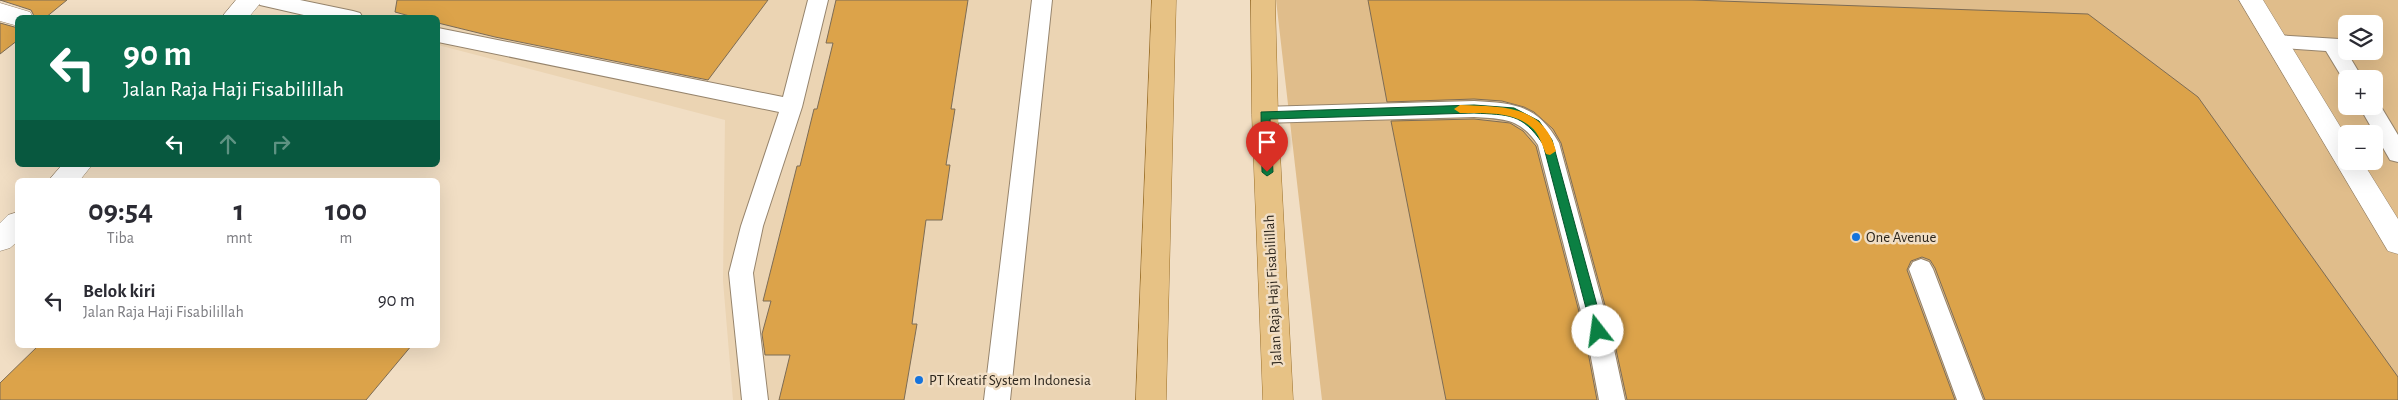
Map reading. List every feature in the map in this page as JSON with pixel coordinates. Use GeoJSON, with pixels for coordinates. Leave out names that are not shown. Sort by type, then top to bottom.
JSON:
{"type":"FeatureCollection","features":[{"type":"Feature","properties":{"kind":"main road"},"geometry":{"type":"LineString","coordinates":[[1151,400],[1164,0]]}},
{"type":"Feature","properties":{"kind":"main road","name":"Jalan Raja Haji Fisabilillah"},"geometry":{"type":"LineString","coordinates":[[1263,0],[1264,115],[1278,400]]}},
{"type":"Feature","properties":{"kind":"street"},"geometry":{"type":"LineString","coordinates":[[236,15],[251,0]]}},
{"type":"Feature","properties":{"kind":"street"},"geometry":{"type":"LineString","coordinates":[[2251,0],[2338,145]]}},
{"type":"Feature","properties":{"kind":"street"},"geometry":{"type":"LineString","coordinates":[[0,12],[15,16]]}},
{"type":"Feature","properties":{"kind":"street"},"geometry":{"type":"LineString","coordinates":[[65,178],[77,167]]}},
{"type":"Feature","properties":{"kind":"street"},"geometry":{"type":"LineString","coordinates":[[2353,170],[2398,243]]}},
{"type":"Feature","properties":{"kind":"street"},"geometry":{"type":"LineString","coordinates":[[0,240],[15,226]]}},
{"type":"Feature","properties":{"kind":"lane"},"geometry":{"type":"LineString","coordinates":[[268,0],[339,15]]}},
{"type":"Feature","properties":{"kind":"lane"},"geometry":{"type":"LineString","coordinates":[[755,400],[740,273],[752,226],[791,107],[818,0]]}},
{"type":"Feature","properties":{"kind":"lane"},"geometry":{"type":"LineString","coordinates":[[997,400],[1042,0]]}},
{"type":"Feature","properties":{"kind":"lane"},"geometry":{"type":"LineString","coordinates":[[440,35],[791,107]]}},
{"type":"Feature","properties":{"kind":"lane"},"geometry":{"type":"LineString","coordinates":[[2276,42],[2332,44],[2348,70]]}},
{"type":"Feature","properties":{"kind":"lane"},"geometry":{"type":"LineString","coordinates":[[1264,115],[1474,109],[1510,111],[1535,124],[1548,143],[1598,331],[1612,400]]}},
{"type":"Feature","properties":{"kind":"lane"},"geometry":{"type":"LineString","coordinates":[[2374,115],[2398,154]]}},
{"type":"Feature","properties":{"kind":"lane"},"geometry":{"type":"LineString","coordinates":[[1921,268],[1970,400]]}},
{"type":"Feature","properties":{"kind":"shaded area"},"geometry":{"type":"Polygon","coordinates":[[[276,0],[1168,0],[1144,400],[733,400],[723,281],[725,120],[440,46],[440,15],[325,15],[276,0]]]}},
{"type":"Feature","properties":{"kind":"shaded area","name":"One Avenue"},"geometry":{"type":"Polygon","coordinates":[[[1276,0],[2398,0],[2398,400],[1322,400],[1276,0]]]}},
{"type":"Feature","properties":{"kind":"building"},"geometry":{"type":"Polygon","coordinates":[[[0,0],[67,0],[49,15],[34,15],[31,10],[0,0]]]}},
{"type":"Feature","properties":{"kind":"building"},"geometry":{"type":"Polygon","coordinates":[[[397,0],[768,0],[708,80],[495,37],[440,23],[440,15],[406,15],[395,12],[397,0]]]}},
{"type":"Feature","properties":{"kind":"building"},"geometry":{"type":"Polygon","coordinates":[[[836,0],[968,0],[951,109],[955,109],[946,165],[950,165],[942,220],[926,220],[912,324],[917,324],[904,400],[779,400],[790,355],[765,355],[762,334],[771,301],[763,301],[797,166],[800,166],[814,109],[817,109],[833,43],[826,43],[836,0]]]}},
{"type":"Feature","properties":{"kind":"building","name":"One Avenue"},"geometry":{"type":"Polygon","coordinates":[[[1368,0],[1692,0],[2088,14],[2198,97],[2398,377],[2398,400],[1985,400],[1935,268],[1930,260],[1922,257],[1911,261],[1907,270],[1955,400],[1627,400],[1612,331],[1561,143],[1553,129],[1534,112],[1502,101],[1474,99],[1387,102],[1368,0]]]}},
{"type":"Feature","properties":{"kind":"building"},"geometry":{"type":"Polygon","coordinates":[[[0,23],[15,27],[15,42],[0,54],[0,23]]]}},
{"type":"Feature","properties":{"kind":"building"},"geometry":{"type":"Polygon","coordinates":[[[1474,119],[1510,123],[1523,131],[1536,146],[1584,331],[1597,400],[1446,400],[1391,121],[1474,119]]]}},
{"type":"Feature","properties":{"kind":"building"},"geometry":{"type":"Polygon","coordinates":[[[36,348],[409,348],[366,400],[0,400],[0,383],[36,348]]]}},
{"type":"Feature","properties":{"kind":"slow traffic"},"geometry":{"type":"LineString","coordinates":[[1460,109],[1510,111],[1535,124],[1548,143],[1550,151]]}},
{"type":"Feature","properties":{"kind":"place","name":"One Avenue"},"geometry":{"type":"Point","coordinates":[1856,237]}},
{"type":"Feature","properties":{"kind":"place","name":"PT Kreatif System Indonesia"},"geometry":{"type":"Point","coordinates":[919,380]}},
{"type":"Feature","properties":{"kind":"route"},"geometry":{"type":"LineString","coordinates":[[1267,172],[1264,115],[1474,109],[1510,111],[1535,124],[1548,143],[1598,331]]}}]}
